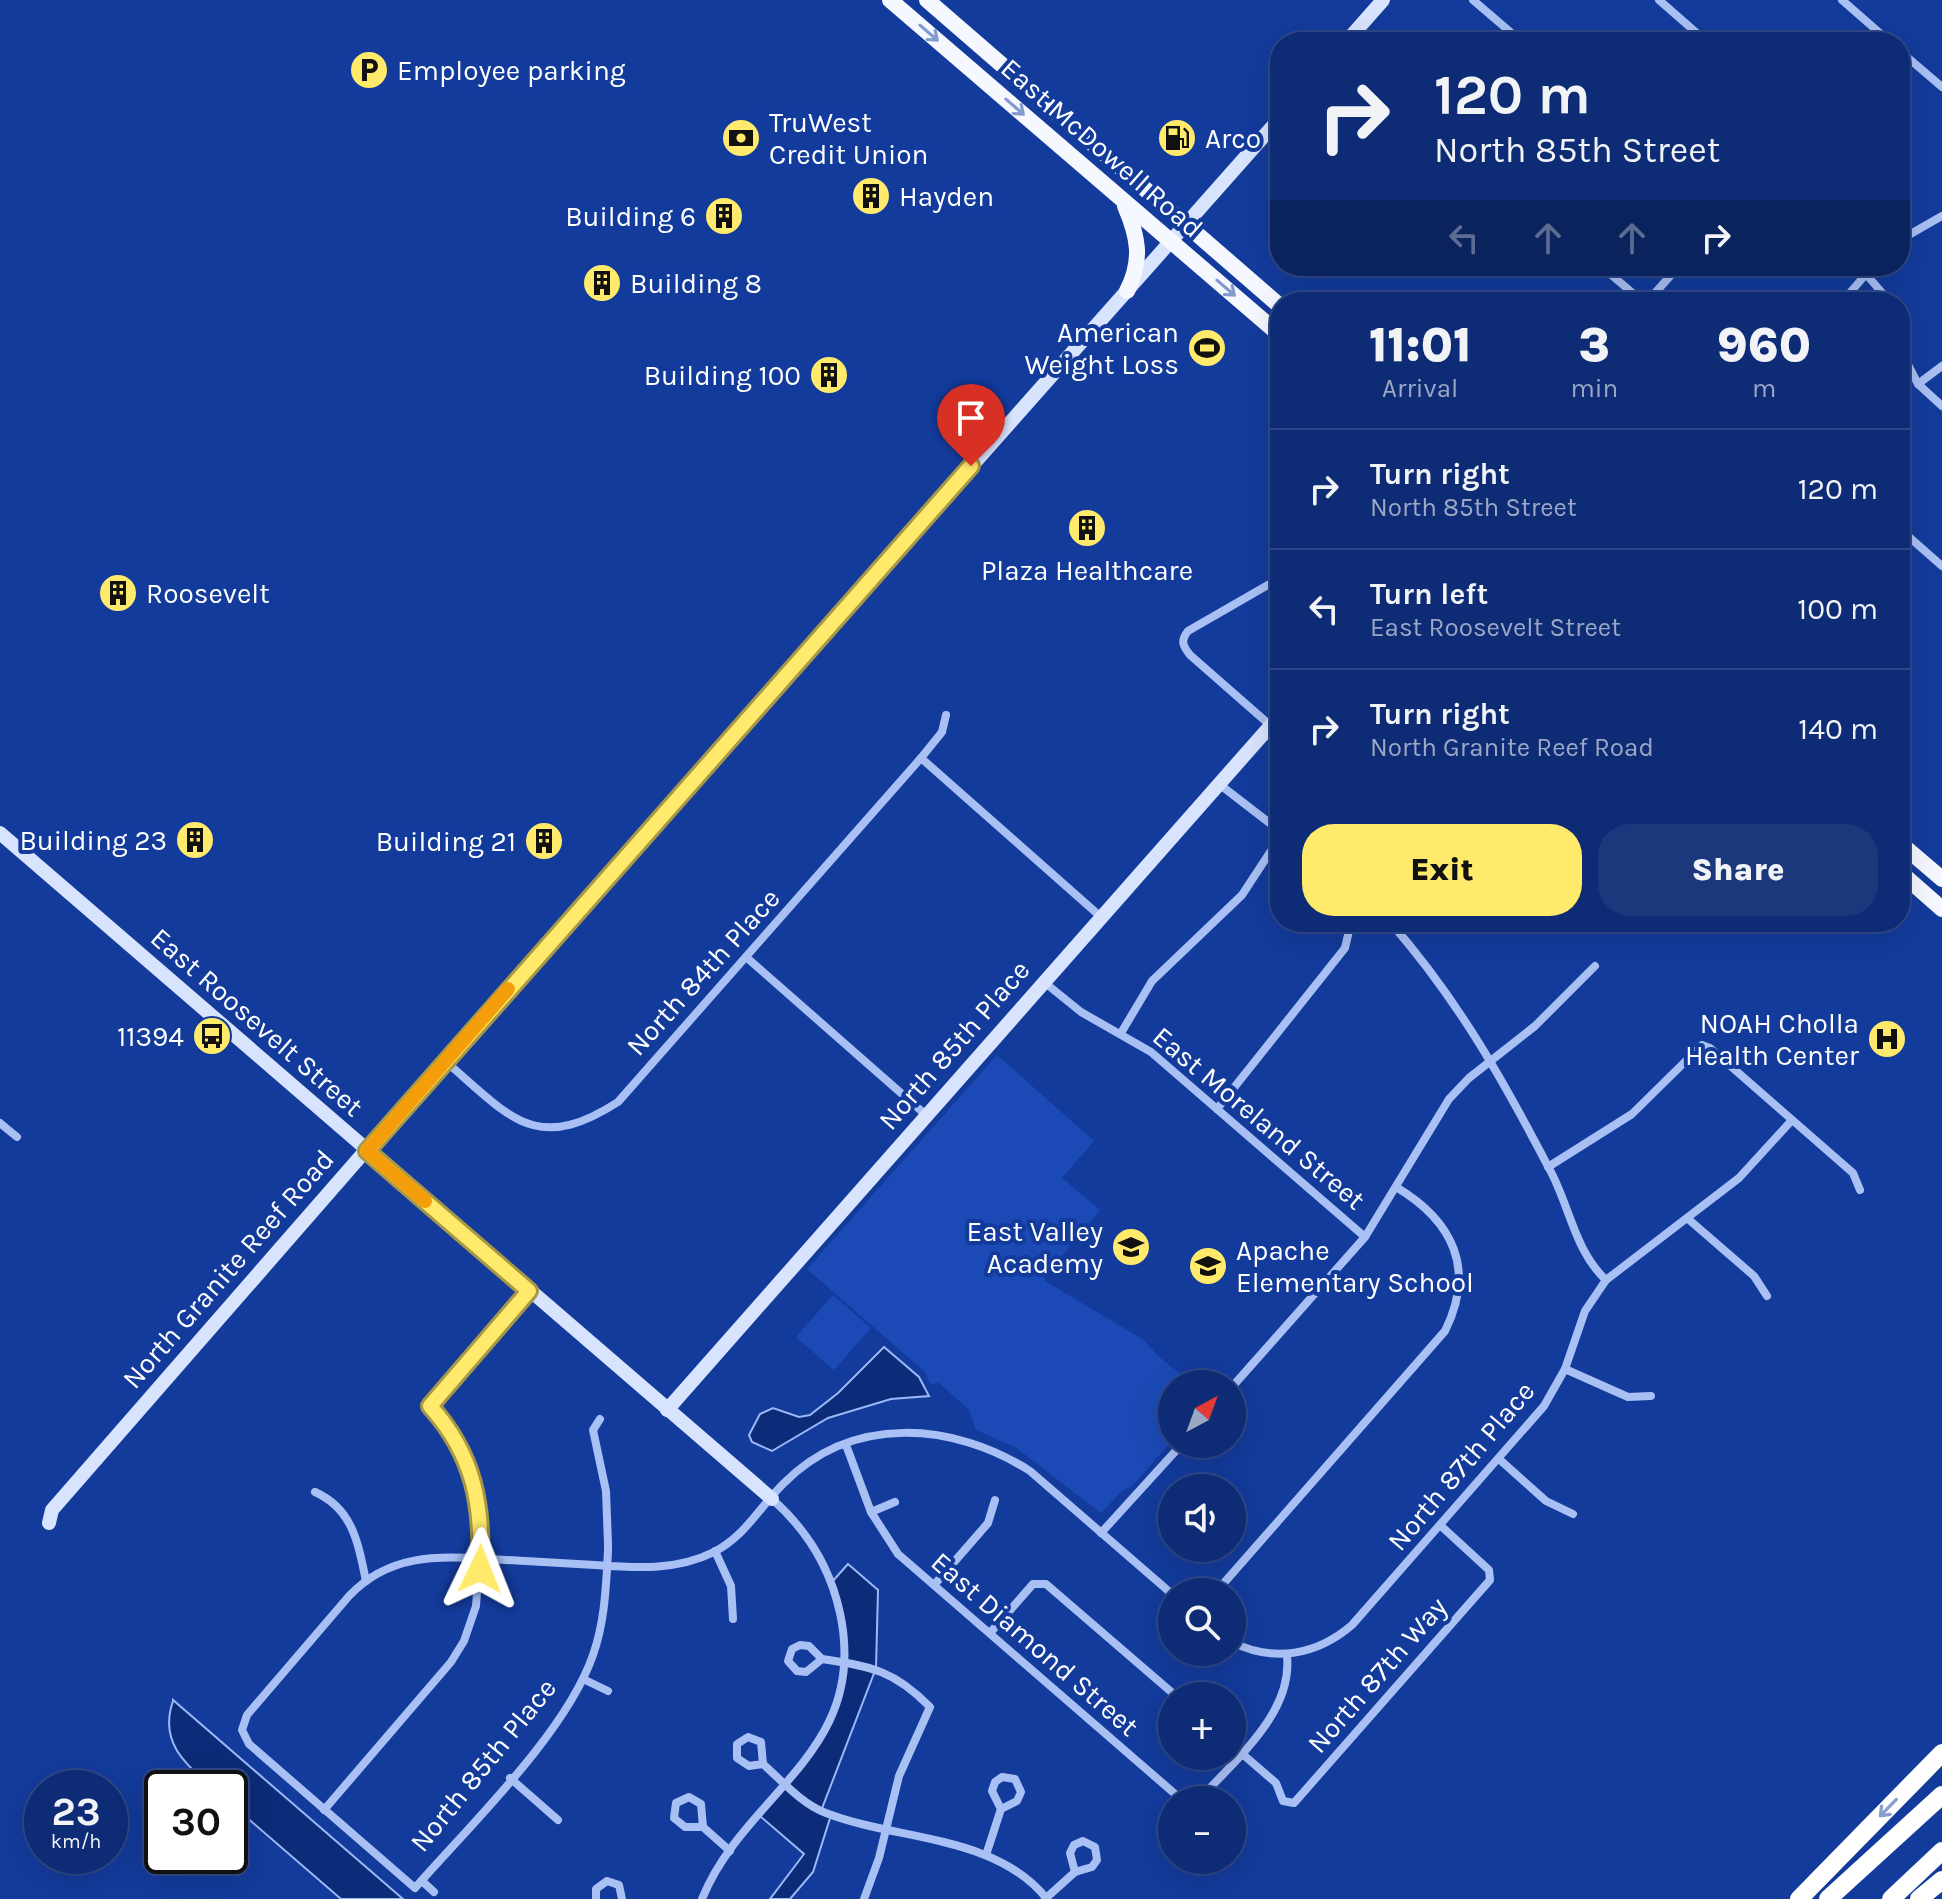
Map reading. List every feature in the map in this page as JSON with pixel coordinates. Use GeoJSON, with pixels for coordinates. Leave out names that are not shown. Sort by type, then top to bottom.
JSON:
{"type":"FeatureCollection","features":[{"type":"Feature","properties":{"kind":"highway"},"geometry":{"type":"LineString","coordinates":[[1799,1899],[1942,1753]]}},
{"type":"Feature","properties":{"kind":"highway"},"geometry":{"type":"LineString","coordinates":[[1828,1899],[1942,1795]]}},
{"type":"Feature","properties":{"kind":"highway"},"geometry":{"type":"LineString","coordinates":[[1891,1899],[1942,1851]]}},
{"type":"Feature","properties":{"kind":"highway"},"geometry":{"type":"LineString","coordinates":[[1919,1899],[1942,1880]]}},
{"type":"Feature","properties":{"kind":"main road","name":"East McDowell Road"},"geometry":{"type":"LineString","coordinates":[[890,0],[1270,326]]}},
{"type":"Feature","properties":{"kind":"main road","name":"East McDowell Road"},"geometry":{"type":"LineString","coordinates":[[927,0],[1270,297]]}},
{"type":"Feature","properties":{"kind":"main road"},"geometry":{"type":"LineString","coordinates":[[956,56],[971,39]]}},
{"type":"Feature","properties":{"kind":"main road"},"geometry":{"type":"LineString","coordinates":[[1123,200],[1138,249],[1136,273],[1127,291]]}},
{"type":"Feature","properties":{"kind":"main road"},"geometry":{"type":"LineString","coordinates":[[1910,856],[1942,879]]}},
{"type":"Feature","properties":{"kind":"main road"},"geometry":{"type":"LineString","coordinates":[[1910,881],[1942,909]]}},
{"type":"Feature","properties":{"kind":"street"},"geometry":{"type":"LineString","coordinates":[[1355,32],[1383,0]]}},
{"type":"Feature","properties":{"kind":"street"},"geometry":{"type":"LineString","coordinates":[[1473,0],[1510,32]]}},
{"type":"Feature","properties":{"kind":"street"},"geometry":{"type":"LineString","coordinates":[[1659,0],[1696,32]]}},
{"type":"Feature","properties":{"kind":"street"},"geometry":{"type":"LineString","coordinates":[[1842,0],[1879,32]]}},
{"type":"Feature","properties":{"kind":"street"},"geometry":{"type":"LineString","coordinates":[[1910,60],[1942,87]]}},
{"type":"Feature","properties":{"kind":"street","name":"North Granite Reef Road"},"geometry":{"type":"LineString","coordinates":[[49,1523],[52,1510],[445,1061],[1270,129]]}},
{"type":"Feature","properties":{"kind":"street"},"geometry":{"type":"LineString","coordinates":[[1910,234],[1942,216]]}},
{"type":"Feature","properties":{"kind":"street"},"geometry":{"type":"LineString","coordinates":[[1613,276],[1633,292]]}},
{"type":"Feature","properties":{"kind":"street"},"geometry":{"type":"LineString","coordinates":[[1654,292],[1670,276]]}},
{"type":"Feature","properties":{"kind":"street"},"geometry":{"type":"LineString","coordinates":[[1851,292],[1865,276]]}},
{"type":"Feature","properties":{"kind":"street"},"geometry":{"type":"LineString","coordinates":[[1918,384],[1942,366]]}},
{"type":"Feature","properties":{"kind":"street"},"geometry":{"type":"LineString","coordinates":[[1910,368],[1918,384],[1942,406]]}},
{"type":"Feature","properties":{"kind":"street"},"geometry":{"type":"LineString","coordinates":[[1910,538],[1942,566]]}},
{"type":"Feature","properties":{"kind":"street"},"geometry":{"type":"LineString","coordinates":[[1270,584],[1188,631],[1182,645],[1270,717]]}},
{"type":"Feature","properties":{"kind":"street","name":"North 84th Place"},"geometry":{"type":"LineString","coordinates":[[445,1061],[505,1112],[526,1124],[545,1129],[591,1119],[618,1102],[921,758],[942,732],[946,715]]}},
{"type":"Feature","properties":{"kind":"street","name":"North 85th Place"},"geometry":{"type":"LineString","coordinates":[[667,1410],[1270,727]]}},
{"type":"Feature","properties":{"kind":"street"},"geometry":{"type":"LineString","coordinates":[[921,758],[1101,917]]}},
{"type":"Feature","properties":{"kind":"street"},"geometry":{"type":"LineString","coordinates":[[1219,784],[1270,826]]}},
{"type":"Feature","properties":{"kind":"street","name":"East Roosevelt Street"},"geometry":{"type":"LineString","coordinates":[[0,833],[772,1499]]}},
{"type":"Feature","properties":{"kind":"street"},"geometry":{"type":"LineString","coordinates":[[1121,1033],[1152,981],[1242,895],[1270,850]]}},
{"type":"Feature","properties":{"kind":"street"},"geometry":{"type":"LineString","coordinates":[[1217,1109],[1345,948],[1349,932]]}},
{"type":"Feature","properties":{"kind":"street"},"geometry":{"type":"LineString","coordinates":[[1398,932],[1451,996],[1491,1061],[1548,1167],[1585,1256],[1606,1280]]}},
{"type":"Feature","properties":{"kind":"street"},"geometry":{"type":"LineString","coordinates":[[746,957],[926,1115]]}},
{"type":"Feature","properties":{"kind":"street"},"geometry":{"type":"LineString","coordinates":[[1246,1371],[1365,1237],[1421,1140],[1449,1099],[1535,1026],[1595,966]]}},
{"type":"Feature","properties":{"kind":"street","name":"East Moreland Street"},"geometry":{"type":"LineString","coordinates":[[1044,982],[1081,1012],[1151,1052],[1365,1237]]}},
{"type":"Feature","properties":{"kind":"street"},"geometry":{"type":"LineString","coordinates":[[1548,1167],[1632,1114],[1702,1045],[1710,1048],[1853,1173],[1860,1190]]}},
{"type":"Feature","properties":{"kind":"street","name":"North 87th Place"},"geometry":{"type":"LineString","coordinates":[[1287,1656],[1312,1649],[1342,1633],[1544,1406],[1565,1369],[1585,1311],[1606,1280],[1751,1168],[1792,1120]]}},
{"type":"Feature","properties":{"kind":"street"},"geometry":{"type":"LineString","coordinates":[[0,1123],[17,1137]]}},
{"type":"Feature","properties":{"kind":"street"},"geometry":{"type":"LineString","coordinates":[[1228,1578],[1445,1331],[1452,1318],[1460,1289],[1454,1247],[1435,1216],[1396,1187]]}},
{"type":"Feature","properties":{"kind":"street"},"geometry":{"type":"LineString","coordinates":[[1687,1218],[1754,1276],[1767,1296]]}},
{"type":"Feature","properties":{"kind":"street"},"geometry":{"type":"LineString","coordinates":[[324,1810],[458,1652],[476,1606],[482,1523],[475,1480],[457,1440],[430,1406],[529,1291]]}},
{"type":"Feature","properties":{"kind":"street"},"geometry":{"type":"LineString","coordinates":[[1565,1369],[1628,1397],[1651,1396]]}},
{"type":"Feature","properties":{"kind":"street","name":"North 85th Place"},"geometry":{"type":"LineString","coordinates":[[434,1892],[418,1885],[557,1724],[583,1679],[602,1621],[607,1566],[608,1504],[593,1430],[600,1419]]}},
{"type":"Feature","properties":{"kind":"street"},"geometry":{"type":"LineString","coordinates":[[418,1885],[324,1810],[249,1744],[242,1730],[247,1715],[366,1581],[412,1559],[666,1567],[715,1551],[747,1528],[782,1484],[804,1468],[846,1445],[904,1432],[971,1441],[1030,1471],[1158,1582]]}},
{"type":"Feature","properties":{"kind":"street","name":"East Diamond Street"},"geometry":{"type":"LineString","coordinates":[[846,1445],[871,1512],[898,1554],[1166,1786]]}},
{"type":"Feature","properties":{"kind":"street"},"geometry":{"type":"LineString","coordinates":[[1101,1533],[1169,1458]]}},
{"type":"Feature","properties":{"kind":"street"},"geometry":{"type":"LineString","coordinates":[[1499,1459],[1546,1501],[1573,1514]]}},
{"type":"Feature","properties":{"kind":"street"},"geometry":{"type":"LineString","coordinates":[[315,1492],[331,1499],[349,1520],[366,1581]]}},
{"type":"Feature","properties":{"kind":"street"},"geometry":{"type":"LineString","coordinates":[[702,1899],[711,1875],[814,1749],[830,1720],[845,1662],[837,1599],[823,1564],[801,1530],[772,1499]]}},
{"type":"Feature","properties":{"kind":"street"},"geometry":{"type":"LineString","coordinates":[[934,1585],[988,1523],[995,1500]]}},
{"type":"Feature","properties":{"kind":"street"},"geometry":{"type":"LineString","coordinates":[[871,1512],[895,1502]]}},
{"type":"Feature","properties":{"kind":"street","name":"North 87th Way"},"geometry":{"type":"LineString","coordinates":[[1246,1757],[1276,1783],[1283,1801],[1294,1803],[1491,1575],[1440,1525]]}},
{"type":"Feature","properties":{"kind":"street"},"geometry":{"type":"LineString","coordinates":[[715,1551],[731,1586],[733,1619]]}},
{"type":"Feature","properties":{"kind":"street"},"geometry":{"type":"LineString","coordinates":[[990,1633],[1038,1582],[1046,1584],[1160,1682]]}},
{"type":"Feature","properties":{"kind":"street"},"geometry":{"type":"LineString","coordinates":[[1246,1648],[1259,1653],[1287,1656],[1286,1683],[1279,1704],[1246,1745]]}},
{"type":"Feature","properties":{"kind":"street"},"geometry":{"type":"LineString","coordinates":[[822,1659],[874,1667],[896,1677],[930,1707],[899,1776],[864,1899]]}},
{"type":"Feature","properties":{"kind":"street","name":"North 85th Place"},"geometry":{"type":"LineString","coordinates":[[583,1679],[608,1691]]}},
{"type":"Feature","properties":{"kind":"street"},"geometry":{"type":"LineString","coordinates":[[763,1764],[824,1813],[986,1855],[1017,1870],[1046,1899],[1075,1872]]}},
{"type":"Feature","properties":{"kind":"street"},"geometry":{"type":"LineString","coordinates":[[1211,1786],[1225,1770]]}},
{"type":"Feature","properties":{"kind":"street"},"geometry":{"type":"LineString","coordinates":[[510,1778],[558,1820]]}},
{"type":"Feature","properties":{"kind":"street"},"geometry":{"type":"LineString","coordinates":[[703,1827],[701,1804],[689,1797],[679,1799],[673,1808],[676,1822],[685,1827],[703,1827],[730,1851]]}},
{"type":"Feature","properties":{"kind":"street"},"geometry":{"type":"LineString","coordinates":[[986,1855],[1001,1809]]}},
{"type":"Feature","properties":{"kind":"street"},"geometry":{"type":"LineString","coordinates":[[596,1899],[599,1885],[611,1881],[621,1889],[622,1899]]}},
{"type":"Feature","properties":{"kind":"shaded area"},"geometry":{"type":"Polygon","coordinates":[[[997,1055],[1094,1141],[1062,1178],[1100,1210],[1045,1276],[1045,1281],[1144,1340],[1176,1370],[1158,1370],[1158,1457],[1132,1486],[1123,1490],[1101,1513],[1015,1447],[976,1430],[969,1410],[939,1383],[930,1384],[925,1372],[807,1269],[997,1055]]]}},
{"type":"Feature","properties":{"kind":"shaded area"},"geometry":{"type":"Polygon","coordinates":[[[833,1295],[871,1328],[834,1370],[796,1337],[833,1295]]]}},
{"type":"Feature","properties":{"kind":"shaded area"},"geometry":{"type":"Polygon","coordinates":[[[884,1347],[919,1377],[929,1396],[891,1399],[828,1418],[772,1451],[752,1442],[749,1435],[760,1414],[773,1408],[799,1417],[810,1415],[838,1393],[884,1347]]]}},
{"type":"Feature","properties":{"kind":"shaded area"},"geometry":{"type":"Polygon","coordinates":[[[848,1564],[878,1590],[876,1668],[821,1811],[831,1815],[813,1872],[790,1899],[770,1899],[804,1854],[760,1816],[806,1756],[831,1711],[839,1687],[843,1637],[831,1583],[848,1564]]]}},
{"type":"Feature","properties":{"kind":"shaded area"},"geometry":{"type":"Polygon","coordinates":[[[173,1700],[403,1899],[341,1899],[248,1819],[248,1770],[193,1770],[172,1740],[170,1715],[173,1700]]]}},
{"type":"Feature","properties":{"kind":"slow traffic"},"geometry":{"type":"LineString","coordinates":[[425,1201],[367,1151],[508,989]]}},
{"type":"Feature","properties":{"kind":"place","name":"Employee parking"},"geometry":{"type":"Point","coordinates":[369,70]}},
{"type":"Feature","properties":{"kind":"place","name":"TruWest Credit Union"},"geometry":{"type":"Point","coordinates":[741,138]}},
{"type":"Feature","properties":{"kind":"place","name":"Arco"},"geometry":{"type":"Point","coordinates":[1177,138]}},
{"type":"Feature","properties":{"kind":"place","name":"Hayden"},"geometry":{"type":"Point","coordinates":[871,196]}},
{"type":"Feature","properties":{"kind":"place","name":"Building 6"},"geometry":{"type":"Point","coordinates":[724,216]}},
{"type":"Feature","properties":{"kind":"place","name":"Building 8"},"geometry":{"type":"Point","coordinates":[602,283]}},
{"type":"Feature","properties":{"kind":"place","name":"American Weight Loss"},"geometry":{"type":"Point","coordinates":[1207,348]}},
{"type":"Feature","properties":{"kind":"place","name":"Building 100"},"geometry":{"type":"Point","coordinates":[829,375]}},
{"type":"Feature","properties":{"kind":"place","name":"Plaza Healthcare"},"geometry":{"type":"Point","coordinates":[1087,528]}},
{"type":"Feature","properties":{"kind":"place","name":"Roosevelt"},"geometry":{"type":"Point","coordinates":[118,593]}},
{"type":"Feature","properties":{"kind":"place","name":"Building 23"},"geometry":{"type":"Point","coordinates":[195,840]}},
{"type":"Feature","properties":{"kind":"place","name":"Building 21"},"geometry":{"type":"Point","coordinates":[544,841]}},
{"type":"Feature","properties":{"kind":"place","name":"11394"},"geometry":{"type":"Point","coordinates":[212,1036]}},
{"type":"Feature","properties":{"kind":"place","name":"NOAH Cholla Health Center"},"geometry":{"type":"Point","coordinates":[1887,1039]}},
{"type":"Feature","properties":{"kind":"place","name":"East Valley Academy"},"geometry":{"type":"Point","coordinates":[1131,1247]}},
{"type":"Feature","properties":{"kind":"place","name":"Apache Elementary School"},"geometry":{"type":"Point","coordinates":[1208,1266]}},
{"type":"Feature","properties":{"kind":"route"},"geometry":{"type":"LineString","coordinates":[[480,1569],[482,1523],[475,1480],[457,1440],[430,1406],[529,1291],[367,1151],[971,466]]}}]}
